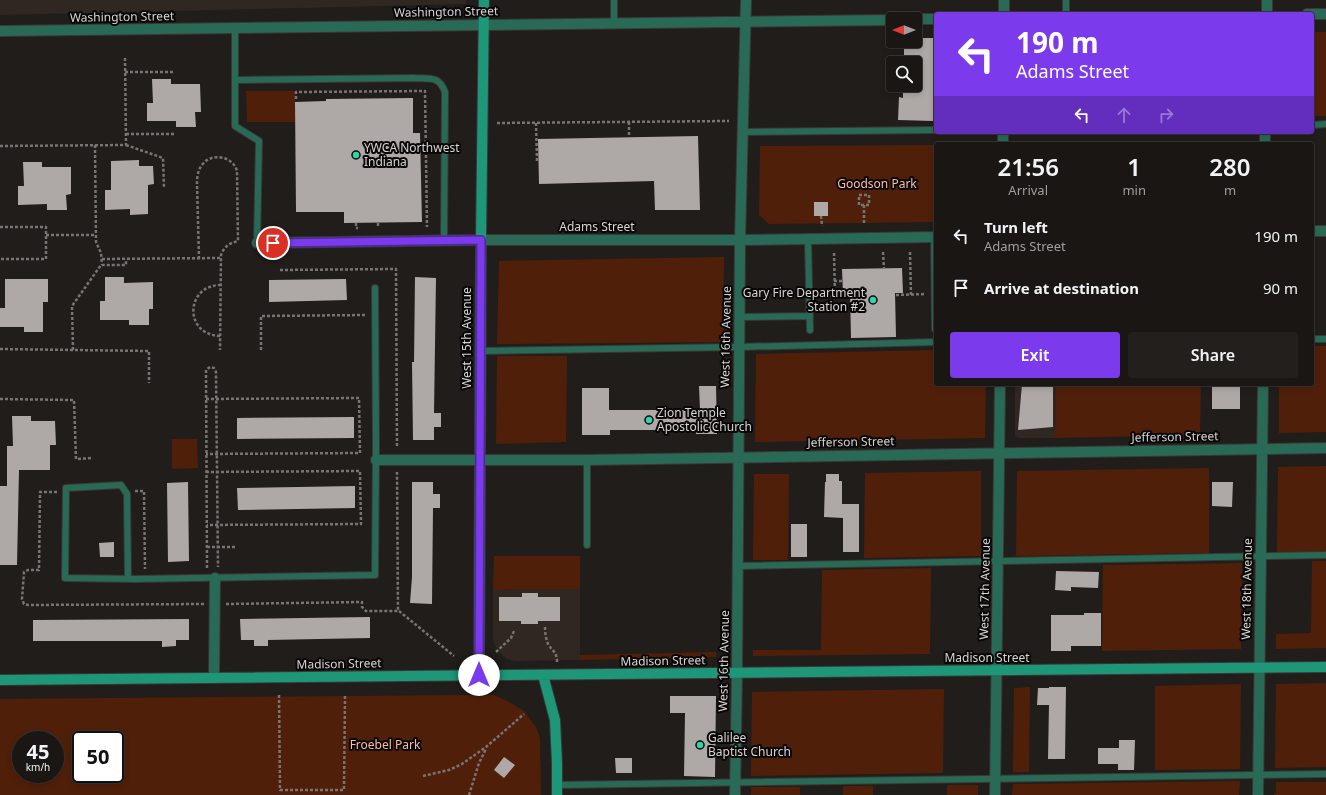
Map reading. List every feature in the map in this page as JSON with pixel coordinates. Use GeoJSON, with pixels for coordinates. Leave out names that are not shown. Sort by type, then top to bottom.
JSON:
{"type":"FeatureCollection","features":[{"type":"Feature","properties":{"kind":"street","name":"West 15th Avenue"},"geometry":{"type":"LineString","coordinates":[[479,675],[480,351],[484,0]]}},
{"type":"Feature","properties":{"kind":"street","name":"West 16th Avenue"},"geometry":{"type":"LineString","coordinates":[[735,795],[740,240],[746,0]]}},
{"type":"Feature","properties":{"kind":"street"},"geometry":{"type":"LineString","coordinates":[[1004,0],[1004,12]]}},
{"type":"Feature","properties":{"kind":"street"},"geometry":{"type":"LineString","coordinates":[[1267,0],[1267,12]]}},
{"type":"Feature","properties":{"kind":"street"},"geometry":{"type":"LineString","coordinates":[[1314,14],[1326,14]]}},
{"type":"Feature","properties":{"kind":"street"},"geometry":{"type":"LineString","coordinates":[[922,19],[934,19]]}},
{"type":"Feature","properties":{"kind":"street","name":"Washington Street"},"geometry":{"type":"LineString","coordinates":[[0,32],[886,20]]}},
{"type":"Feature","properties":{"kind":"street"},"geometry":{"type":"LineString","coordinates":[[1314,231],[1326,231]]}},
{"type":"Feature","properties":{"kind":"street","name":"Adams Street"},"geometry":{"type":"LineString","coordinates":[[257,243],[481,240],[740,240],[934,237]]}},
{"type":"Feature","properties":{"kind":"street","name":"West 17th Avenue"},"geometry":{"type":"LineString","coordinates":[[995,795],[1000,386]]}},
{"type":"Feature","properties":{"kind":"street","name":"West 18th Avenue"},"geometry":{"type":"LineString","coordinates":[[1258,795],[1263,386]]}},
{"type":"Feature","properties":{"kind":"street","name":"Jefferson Street"},"geometry":{"type":"LineString","coordinates":[[376,460],[587,460],[1326,448]]}},
{"type":"Feature","properties":{"kind":"street"},"geometry":{"type":"LineString","coordinates":[[214,678],[215,578]]}},
{"type":"Feature","properties":{"kind":"street","name":"Madison Street"},"geometry":{"type":"LineString","coordinates":[[0,680],[1326,668]]}},
{"type":"Feature","properties":{"kind":"street"},"geometry":{"type":"LineString","coordinates":[[543,675],[549,692],[555,720],[558,763],[557,790]]}},
{"type":"Feature","properties":{"kind":"lane"},"geometry":{"type":"LineString","coordinates":[[614,0],[614,23]]}},
{"type":"Feature","properties":{"kind":"lane"},"geometry":{"type":"LineString","coordinates":[[1066,0],[1066,12]]}},
{"type":"Feature","properties":{"kind":"lane"},"geometry":{"type":"LineString","coordinates":[[235,28],[235,126],[259,141],[257,243]]}},
{"type":"Feature","properties":{"kind":"lane"},"geometry":{"type":"LineString","coordinates":[[235,80],[436,79],[443,85],[445,92],[444,241]]}},
{"type":"Feature","properties":{"kind":"lane"},"geometry":{"type":"LineString","coordinates":[[1314,125],[1326,124]]}},
{"type":"Feature","properties":{"kind":"lane"},"geometry":{"type":"LineString","coordinates":[[743,132],[934,130]]}},
{"type":"Feature","properties":{"kind":"lane"},"geometry":{"type":"LineString","coordinates":[[808,239],[810,330]]}},
{"type":"Feature","properties":{"kind":"lane"},"geometry":{"type":"LineString","coordinates":[[128,579],[127,494],[121,485],[66,488],[65,578],[128,579],[375,575],[375,288]]}},
{"type":"Feature","properties":{"kind":"lane"},"geometry":{"type":"LineString","coordinates":[[740,317],[810,316]]}},
{"type":"Feature","properties":{"kind":"lane"},"geometry":{"type":"LineString","coordinates":[[1314,339],[1326,338]]}},
{"type":"Feature","properties":{"kind":"lane"},"geometry":{"type":"LineString","coordinates":[[480,351],[934,342]]}},
{"type":"Feature","properties":{"kind":"lane"},"geometry":{"type":"LineString","coordinates":[[587,460],[587,544]]}},
{"type":"Feature","properties":{"kind":"lane"},"geometry":{"type":"LineString","coordinates":[[738,566],[1326,556]]}},
{"type":"Feature","properties":{"kind":"lane"},"geometry":{"type":"LineString","coordinates":[[557,790],[735,782],[1326,774]]}},
{"type":"Feature","properties":{"kind":"path"},"geometry":{"type":"LineString","coordinates":[[125,57],[126,145]]}},
{"type":"Feature","properties":{"kind":"path"},"geometry":{"type":"LineString","coordinates":[[125,72],[174,72]]}},
{"type":"Feature","properties":{"kind":"path"},"geometry":{"type":"LineString","coordinates":[[296,99],[296,92],[425,91],[427,227]]}},
{"type":"Feature","properties":{"kind":"path"},"geometry":{"type":"LineString","coordinates":[[497,124],[730,121]]}},
{"type":"Feature","properties":{"kind":"path"},"geometry":{"type":"LineString","coordinates":[[628,122],[629,137]]}},
{"type":"Feature","properties":{"kind":"path"},"geometry":{"type":"LineString","coordinates":[[536,123],[538,161]]}},
{"type":"Feature","properties":{"kind":"path"},"geometry":{"type":"LineString","coordinates":[[126,134],[175,134]]}},
{"type":"Feature","properties":{"kind":"path"},"geometry":{"type":"LineString","coordinates":[[73,350],[72,306],[102,265],[101,253],[96,242],[95,145]]}},
{"type":"Feature","properties":{"kind":"path"},"geometry":{"type":"LineString","coordinates":[[0,146],[126,145],[163,158],[164,188]]}},
{"type":"Feature","properties":{"kind":"path"},"geometry":{"type":"LineString","coordinates":[[199,258],[197,178],[202,164],[212,158],[217,157],[230,160],[234,164],[237,172],[238,241],[225,247],[222,250],[220,258],[220,350]]}},
{"type":"Feature","properties":{"kind":"path"},"geometry":{"type":"LineString","coordinates":[[869,195],[869,205],[864,205],[859,205],[859,196],[869,195]]}},
{"type":"Feature","properties":{"kind":"path"},"geometry":{"type":"LineString","coordinates":[[864,205],[864,225]]}},
{"type":"Feature","properties":{"kind":"path"},"geometry":{"type":"LineString","coordinates":[[821,216],[822,226]]}},
{"type":"Feature","properties":{"kind":"path"},"geometry":{"type":"LineString","coordinates":[[378,223],[378,228]]}},
{"type":"Feature","properties":{"kind":"path"},"geometry":{"type":"LineString","coordinates":[[0,227],[46,227],[46,259],[0,259]]}},
{"type":"Feature","properties":{"kind":"path"},"geometry":{"type":"LineString","coordinates":[[46,236],[96,235]]}},
{"type":"Feature","properties":{"kind":"path"},"geometry":{"type":"LineString","coordinates":[[883,252],[884,269]]}},
{"type":"Feature","properties":{"kind":"path"},"geometry":{"type":"LineString","coordinates":[[910,252],[911,295]]}},
{"type":"Feature","properties":{"kind":"path"},"geometry":{"type":"LineString","coordinates":[[834,253],[835,296]]}},
{"type":"Feature","properties":{"kind":"path"},"geometry":{"type":"LineString","coordinates":[[102,259],[220,258]]}},
{"type":"Feature","properties":{"kind":"path"},"geometry":{"type":"LineString","coordinates":[[102,265],[126,265],[126,259]]}},
{"type":"Feature","properties":{"kind":"path"},"geometry":{"type":"LineString","coordinates":[[834,281],[843,281]]}},
{"type":"Feature","properties":{"kind":"path"},"geometry":{"type":"LineString","coordinates":[[220,285],[210,286],[201,292],[195,301],[193,311],[196,322],[202,330],[210,335],[220,336]]}},
{"type":"Feature","properties":{"kind":"path"},"geometry":{"type":"LineString","coordinates":[[896,295],[934,294]]}},
{"type":"Feature","properties":{"kind":"path"},"geometry":{"type":"LineString","coordinates":[[809,297],[850,296]]}},
{"type":"Feature","properties":{"kind":"path"},"geometry":{"type":"LineString","coordinates":[[261,350],[261,316],[375,315]]}},
{"type":"Feature","properties":{"kind":"path"},"geometry":{"type":"LineString","coordinates":[[0,349],[149,351],[149,383]]}},
{"type":"Feature","properties":{"kind":"path"},"geometry":{"type":"LineString","coordinates":[[199,569],[207,569],[218,569],[216,372],[214,368],[210,367],[206,370],[207,569]]}},
{"type":"Feature","properties":{"kind":"path"},"geometry":{"type":"LineString","coordinates":[[206,399],[359,398],[360,453],[206,454]]}},
{"type":"Feature","properties":{"kind":"path"},"geometry":{"type":"LineString","coordinates":[[0,399],[74,400],[76,459],[92,458]]}},
{"type":"Feature","properties":{"kind":"path"},"geometry":{"type":"LineString","coordinates":[[206,472],[360,471],[361,524],[207,525]]}},
{"type":"Feature","properties":{"kind":"path"},"geometry":{"type":"LineString","coordinates":[[125,491],[144,491],[145,569],[153,569]]}},
{"type":"Feature","properties":{"kind":"path"},"geometry":{"type":"LineString","coordinates":[[207,547],[235,547]]}},
{"type":"Feature","properties":{"kind":"path"},"geometry":{"type":"LineString","coordinates":[[398,611],[454,656]]}},
{"type":"Feature","properties":{"kind":"path"},"geometry":{"type":"LineString","coordinates":[[545,627],[546,639],[550,647],[556,652],[557,662]]}},
{"type":"Feature","properties":{"kind":"path"},"geometry":{"type":"LineString","coordinates":[[496,652],[511,638],[514,631]]}},
{"type":"Feature","properties":{"kind":"path"},"geometry":{"type":"LineString","coordinates":[[280,695],[280,790],[344,790],[345,695]]}},
{"type":"Feature","properties":{"kind":"path"},"geometry":{"type":"LineString","coordinates":[[423,776],[455,768],[486,747],[524,714]]}},
{"type":"Feature","properties":{"kind":"path"},"geometry":{"type":"LineString","coordinates":[[469,795],[479,763],[486,747]]}},
{"type":"Feature","properties":{"kind":"shaded area"},"geometry":{"type":"Polygon","coordinates":[[[0,0],[466,0],[466,4],[0,15],[0,0]]]}},
{"type":"Feature","properties":{"kind":"shaded area"},"geometry":{"type":"Polygon","coordinates":[[[1015,386],[1056,386],[1055,438],[1019,438],[1015,436],[1015,386]]]}},
{"type":"Feature","properties":{"kind":"shaded area"},"geometry":{"type":"Polygon","coordinates":[[[580,589],[580,660],[515,661],[507,659],[499,652],[494,643],[493,637],[493,590],[580,589]]]}},
{"type":"Feature","properties":{"kind":"green space"},"geometry":{"type":"Polygon","coordinates":[[[1314,32],[1326,32],[1326,116],[1314,116],[1314,32]]]}},
{"type":"Feature","properties":{"kind":"green space"},"geometry":{"type":"Polygon","coordinates":[[[246,91],[295,91],[295,122],[247,122],[246,91]]]}},
{"type":"Feature","properties":{"kind":"green space","name":"Goodson Park"},"geometry":{"type":"Polygon","coordinates":[[[934,145],[934,222],[769,224],[759,215],[760,146],[934,145]]]}},
{"type":"Feature","properties":{"kind":"green space"},"geometry":{"type":"Polygon","coordinates":[[[724,257],[723,342],[497,344],[499,261],[724,257]]]}},
{"type":"Feature","properties":{"kind":"green space"},"geometry":{"type":"Polygon","coordinates":[[[1314,346],[1326,346],[1326,432],[1279,433],[1279,386],[1314,386],[1314,346]]]}},
{"type":"Feature","properties":{"kind":"green space"},"geometry":{"type":"Polygon","coordinates":[[[934,350],[934,386],[986,386],[985,438],[755,442],[756,354],[934,350]]]}},
{"type":"Feature","properties":{"kind":"green space"},"geometry":{"type":"Polygon","coordinates":[[[497,356],[567,356],[566,442],[496,444],[497,356]]]}},
{"type":"Feature","properties":{"kind":"green space"},"geometry":{"type":"Polygon","coordinates":[[[1056,386],[1201,386],[1200,435],[1055,438],[1056,386]]]}},
{"type":"Feature","properties":{"kind":"green space"},"geometry":{"type":"Polygon","coordinates":[[[172,439],[197,439],[198,468],[172,469],[172,439]]]}},
{"type":"Feature","properties":{"kind":"green space"},"geometry":{"type":"Polygon","coordinates":[[[1326,466],[1326,551],[1277,552],[1278,467],[1326,466]]]}},
{"type":"Feature","properties":{"kind":"green space"},"geometry":{"type":"Polygon","coordinates":[[[1209,468],[1209,553],[1016,556],[1017,471],[1209,468]]]}},
{"type":"Feature","properties":{"kind":"green space"},"geometry":{"type":"Polygon","coordinates":[[[981,471],[981,556],[864,558],[865,473],[981,471]]]}},
{"type":"Feature","properties":{"kind":"green space"},"geometry":{"type":"Polygon","coordinates":[[[754,474],[789,474],[788,560],[753,560],[754,474]]]}},
{"type":"Feature","properties":{"kind":"green space"},"geometry":{"type":"Polygon","coordinates":[[[494,556],[580,556],[580,589],[493,590],[494,556]]]}},
{"type":"Feature","properties":{"kind":"green space"},"geometry":{"type":"Polygon","coordinates":[[[1312,561],[1326,561],[1326,648],[1276,649],[1276,634],[1311,633],[1312,561]]]}},
{"type":"Feature","properties":{"kind":"green space"},"geometry":{"type":"Polygon","coordinates":[[[1242,563],[1241,649],[1102,651],[1103,565],[1242,563]]]}},
{"type":"Feature","properties":{"kind":"green space"},"geometry":{"type":"Polygon","coordinates":[[[931,568],[930,654],[753,656],[753,650],[821,650],[822,570],[931,568]]]}},
{"type":"Feature","properties":{"kind":"green space"},"geometry":{"type":"Polygon","coordinates":[[[716,652],[716,657],[580,660],[580,655],[716,652]]]}},
{"type":"Feature","properties":{"kind":"green space"},"geometry":{"type":"Polygon","coordinates":[[[1326,683],[1326,767],[1275,768],[1276,684],[1326,683]]]}},
{"type":"Feature","properties":{"kind":"green space"},"geometry":{"type":"Polygon","coordinates":[[[1241,684],[1240,769],[1155,770],[1155,686],[1241,684]]]}},
{"type":"Feature","properties":{"kind":"green space"},"geometry":{"type":"Polygon","coordinates":[[[1030,687],[1029,772],[1013,772],[1014,688],[1030,687]]]}},
{"type":"Feature","properties":{"kind":"green space"},"geometry":{"type":"Polygon","coordinates":[[[944,689],[943,773],[751,776],[752,692],[944,689]]]}},
{"type":"Feature","properties":{"kind":"green space","name":"Froebel Park"},"geometry":{"type":"Polygon","coordinates":[[[494,695],[524,711],[536,727],[540,738],[541,795],[0,795],[0,699],[494,695]]]}},
{"type":"Feature","properties":{"kind":"green space"},"geometry":{"type":"Polygon","coordinates":[[[1240,781],[1239,795],[1012,795],[1013,784],[1240,781]]]}},
{"type":"Feature","properties":{"kind":"green space"},"geometry":{"type":"Polygon","coordinates":[[[1276,782],[1326,782],[1326,795],[1274,795],[1274,793],[1276,793],[1276,782]]]}},
{"type":"Feature","properties":{"kind":"green space"},"geometry":{"type":"Polygon","coordinates":[[[947,785],[978,785],[978,795],[947,795],[947,785]]]}},
{"type":"Feature","properties":{"kind":"green space"},"geometry":{"type":"Polygon","coordinates":[[[843,786],[873,786],[873,795],[843,795],[843,786]]]}},
{"type":"Feature","properties":{"kind":"green space"},"geometry":{"type":"Polygon","coordinates":[[[751,787],[800,787],[800,795],[751,795],[751,787]]]}},
{"type":"Feature","properties":{"kind":"building"},"geometry":{"type":"Polygon","coordinates":[[[922,38],[934,38],[933,121],[898,120],[899,97],[903,98],[903,92],[922,92],[922,56],[904,56],[904,48],[922,48],[922,38]]]}},
{"type":"Feature","properties":{"kind":"building"},"geometry":{"type":"Polygon","coordinates":[[[152,79],[171,79],[171,84],[200,84],[201,112],[195,112],[196,127],[176,127],[176,121],[147,121],[147,103],[153,103],[152,79]]]}},
{"type":"Feature","properties":{"kind":"building"},"geometry":{"type":"Polygon","coordinates":[[[413,98],[413,133],[420,133],[422,222],[344,223],[344,212],[296,212],[295,102],[326,101],[326,99],[413,98]]]}},
{"type":"Feature","properties":{"kind":"building"},"geometry":{"type":"Polygon","coordinates":[[[698,136],[700,210],[655,210],[654,181],[539,184],[538,139],[698,136]]]}},
{"type":"Feature","properties":{"kind":"building"},"geometry":{"type":"Polygon","coordinates":[[[139,160],[139,166],[153,166],[154,184],[148,185],[148,214],[130,215],[130,209],[105,210],[105,190],[111,190],[111,161],[139,160]]]}},
{"type":"Feature","properties":{"kind":"building"},"geometry":{"type":"Polygon","coordinates":[[[23,162],[42,162],[42,167],[71,167],[71,194],[66,195],[67,210],[47,210],[47,204],[18,205],[18,186],[24,186],[23,162]]]}},
{"type":"Feature","properties":{"kind":"building"},"geometry":{"type":"Polygon","coordinates":[[[814,202],[828,202],[828,216],[814,216],[814,202]]]}},
{"type":"Feature","properties":{"kind":"building","name":"Gary Fire Department Station #2"},"geometry":{"type":"Polygon","coordinates":[[[902,268],[903,293],[895,293],[896,337],[851,338],[850,294],[843,294],[842,269],[902,268]]]}},
{"type":"Feature","properties":{"kind":"building"},"geometry":{"type":"Polygon","coordinates":[[[105,277],[124,277],[124,283],[153,282],[153,309],[149,309],[149,325],[129,325],[129,320],[100,320],[100,301],[105,301],[105,277]]]}},
{"type":"Feature","properties":{"kind":"building"},"geometry":{"type":"Polygon","coordinates":[[[415,277],[436,278],[434,413],[441,413],[441,427],[434,427],[434,440],[413,440],[412,362],[414,362],[415,277]]]}},
{"type":"Feature","properties":{"kind":"building"},"geometry":{"type":"Polygon","coordinates":[[[5,279],[48,279],[48,302],[43,302],[43,332],[24,332],[24,327],[0,327],[0,308],[5,308],[5,279]]]}},
{"type":"Feature","properties":{"kind":"building"},"geometry":{"type":"Polygon","coordinates":[[[346,279],[347,300],[269,302],[269,280],[346,279]]]}},
{"type":"Feature","properties":{"kind":"building","name":"Zion Temple Apostolic Church"},"geometry":{"type":"Polygon","coordinates":[[[699,386],[716,386],[717,434],[696,434],[696,430],[610,430],[610,435],[582,435],[582,388],[609,388],[609,410],[700,410],[699,386]]]}},
{"type":"Feature","properties":{"kind":"building"},"geometry":{"type":"Polygon","coordinates":[[[1022,386],[1053,386],[1053,427],[1018,430],[1022,386]]]}},
{"type":"Feature","properties":{"kind":"building"},"geometry":{"type":"Polygon","coordinates":[[[1212,386],[1240,386],[1240,409],[1212,409],[1212,386]]]}},
{"type":"Feature","properties":{"kind":"building"},"geometry":{"type":"Polygon","coordinates":[[[12,416],[31,416],[31,421],[55,421],[56,445],[50,445],[50,470],[19,470],[17,565],[0,565],[0,486],[7,486],[7,446],[13,446],[12,416]]]}},
{"type":"Feature","properties":{"kind":"building"},"geometry":{"type":"Polygon","coordinates":[[[354,417],[354,438],[237,439],[237,418],[354,417]]]}},
{"type":"Feature","properties":{"kind":"building"},"geometry":{"type":"Polygon","coordinates":[[[826,474],[839,474],[839,481],[842,481],[842,504],[859,504],[859,552],[843,552],[843,518],[824,517],[826,474]]]}},
{"type":"Feature","properties":{"kind":"building"},"geometry":{"type":"Polygon","coordinates":[[[188,482],[189,561],[168,562],[167,483],[188,482]]]}},
{"type":"Feature","properties":{"kind":"building"},"geometry":{"type":"Polygon","coordinates":[[[412,482],[433,482],[433,494],[440,494],[440,508],[433,508],[432,604],[410,603],[412,577],[412,482]]]}},
{"type":"Feature","properties":{"kind":"building"},"geometry":{"type":"Polygon","coordinates":[[[1212,482],[1233,482],[1232,507],[1212,506],[1212,482]]]}},
{"type":"Feature","properties":{"kind":"building"},"geometry":{"type":"Polygon","coordinates":[[[355,486],[355,508],[238,510],[237,488],[355,486]]]}},
{"type":"Feature","properties":{"kind":"building"},"geometry":{"type":"Polygon","coordinates":[[[791,524],[807,524],[807,557],[791,557],[791,524]]]}},
{"type":"Feature","properties":{"kind":"building"},"geometry":{"type":"Polygon","coordinates":[[[114,542],[114,557],[100,557],[99,543],[114,542]]]}},
{"type":"Feature","properties":{"kind":"building"},"geometry":{"type":"Polygon","coordinates":[[[1056,571],[1099,572],[1098,588],[1071,587],[1071,591],[1055,590],[1056,571]]]}},
{"type":"Feature","properties":{"kind":"building"},"geometry":{"type":"Polygon","coordinates":[[[522,593],[538,593],[538,597],[560,597],[560,621],[538,621],[538,624],[521,624],[521,621],[499,621],[499,597],[522,597],[522,593]]]}},
{"type":"Feature","properties":{"kind":"building"},"geometry":{"type":"Polygon","coordinates":[[[1084,613],[1101,613],[1101,646],[1071,646],[1071,651],[1051,651],[1051,615],[1084,615],[1084,613]]]}},
{"type":"Feature","properties":{"kind":"building"},"geometry":{"type":"Polygon","coordinates":[[[370,617],[370,638],[268,640],[268,646],[254,646],[254,640],[241,640],[240,619],[370,617]]]}},
{"type":"Feature","properties":{"kind":"building"},"geometry":{"type":"Polygon","coordinates":[[[189,619],[189,640],[176,640],[176,646],[162,647],[162,641],[33,641],[33,620],[189,619]]]}},
{"type":"Feature","properties":{"kind":"building"},"geometry":{"type":"Polygon","coordinates":[[[1066,687],[1065,759],[1048,759],[1049,705],[1037,705],[1038,688],[1066,687]]]}},
{"type":"Feature","properties":{"kind":"building","name":"Galilee Baptist Church"},"geometry":{"type":"Polygon","coordinates":[[[670,696],[716,696],[715,777],[684,776],[685,713],[670,713],[670,696]]]}},
{"type":"Feature","properties":{"kind":"building"},"geometry":{"type":"Polygon","coordinates":[[[1119,740],[1135,740],[1134,770],[1118,770],[1118,764],[1098,764],[1098,748],[1119,748],[1119,740]]]}},
{"type":"Feature","properties":{"kind":"building"},"geometry":{"type":"Polygon","coordinates":[[[504,757],[515,765],[504,778],[494,770],[504,757]]]}},
{"type":"Feature","properties":{"kind":"building"},"geometry":{"type":"Polygon","coordinates":[[[615,758],[632,758],[632,773],[616,773],[615,758]]]}},
{"type":"Feature","properties":{"kind":"place","name":"YWCA Northwest Indiana"},"geometry":{"type":"Point","coordinates":[356,155]}},
{"type":"Feature","properties":{"kind":"place","name":"Gary Fire Department Station #2"},"geometry":{"type":"Point","coordinates":[873,300]}},
{"type":"Feature","properties":{"kind":"place","name":"Zion Temple Apostolic Church"},"geometry":{"type":"Point","coordinates":[649,420]}},
{"type":"Feature","properties":{"kind":"place","name":"Galilee Baptist Church"},"geometry":{"type":"Point","coordinates":[700,745]}},
{"type":"Feature","properties":{"kind":"route"},"geometry":{"type":"LineString","coordinates":[[273,243],[481,240],[479,675]]}}]}
